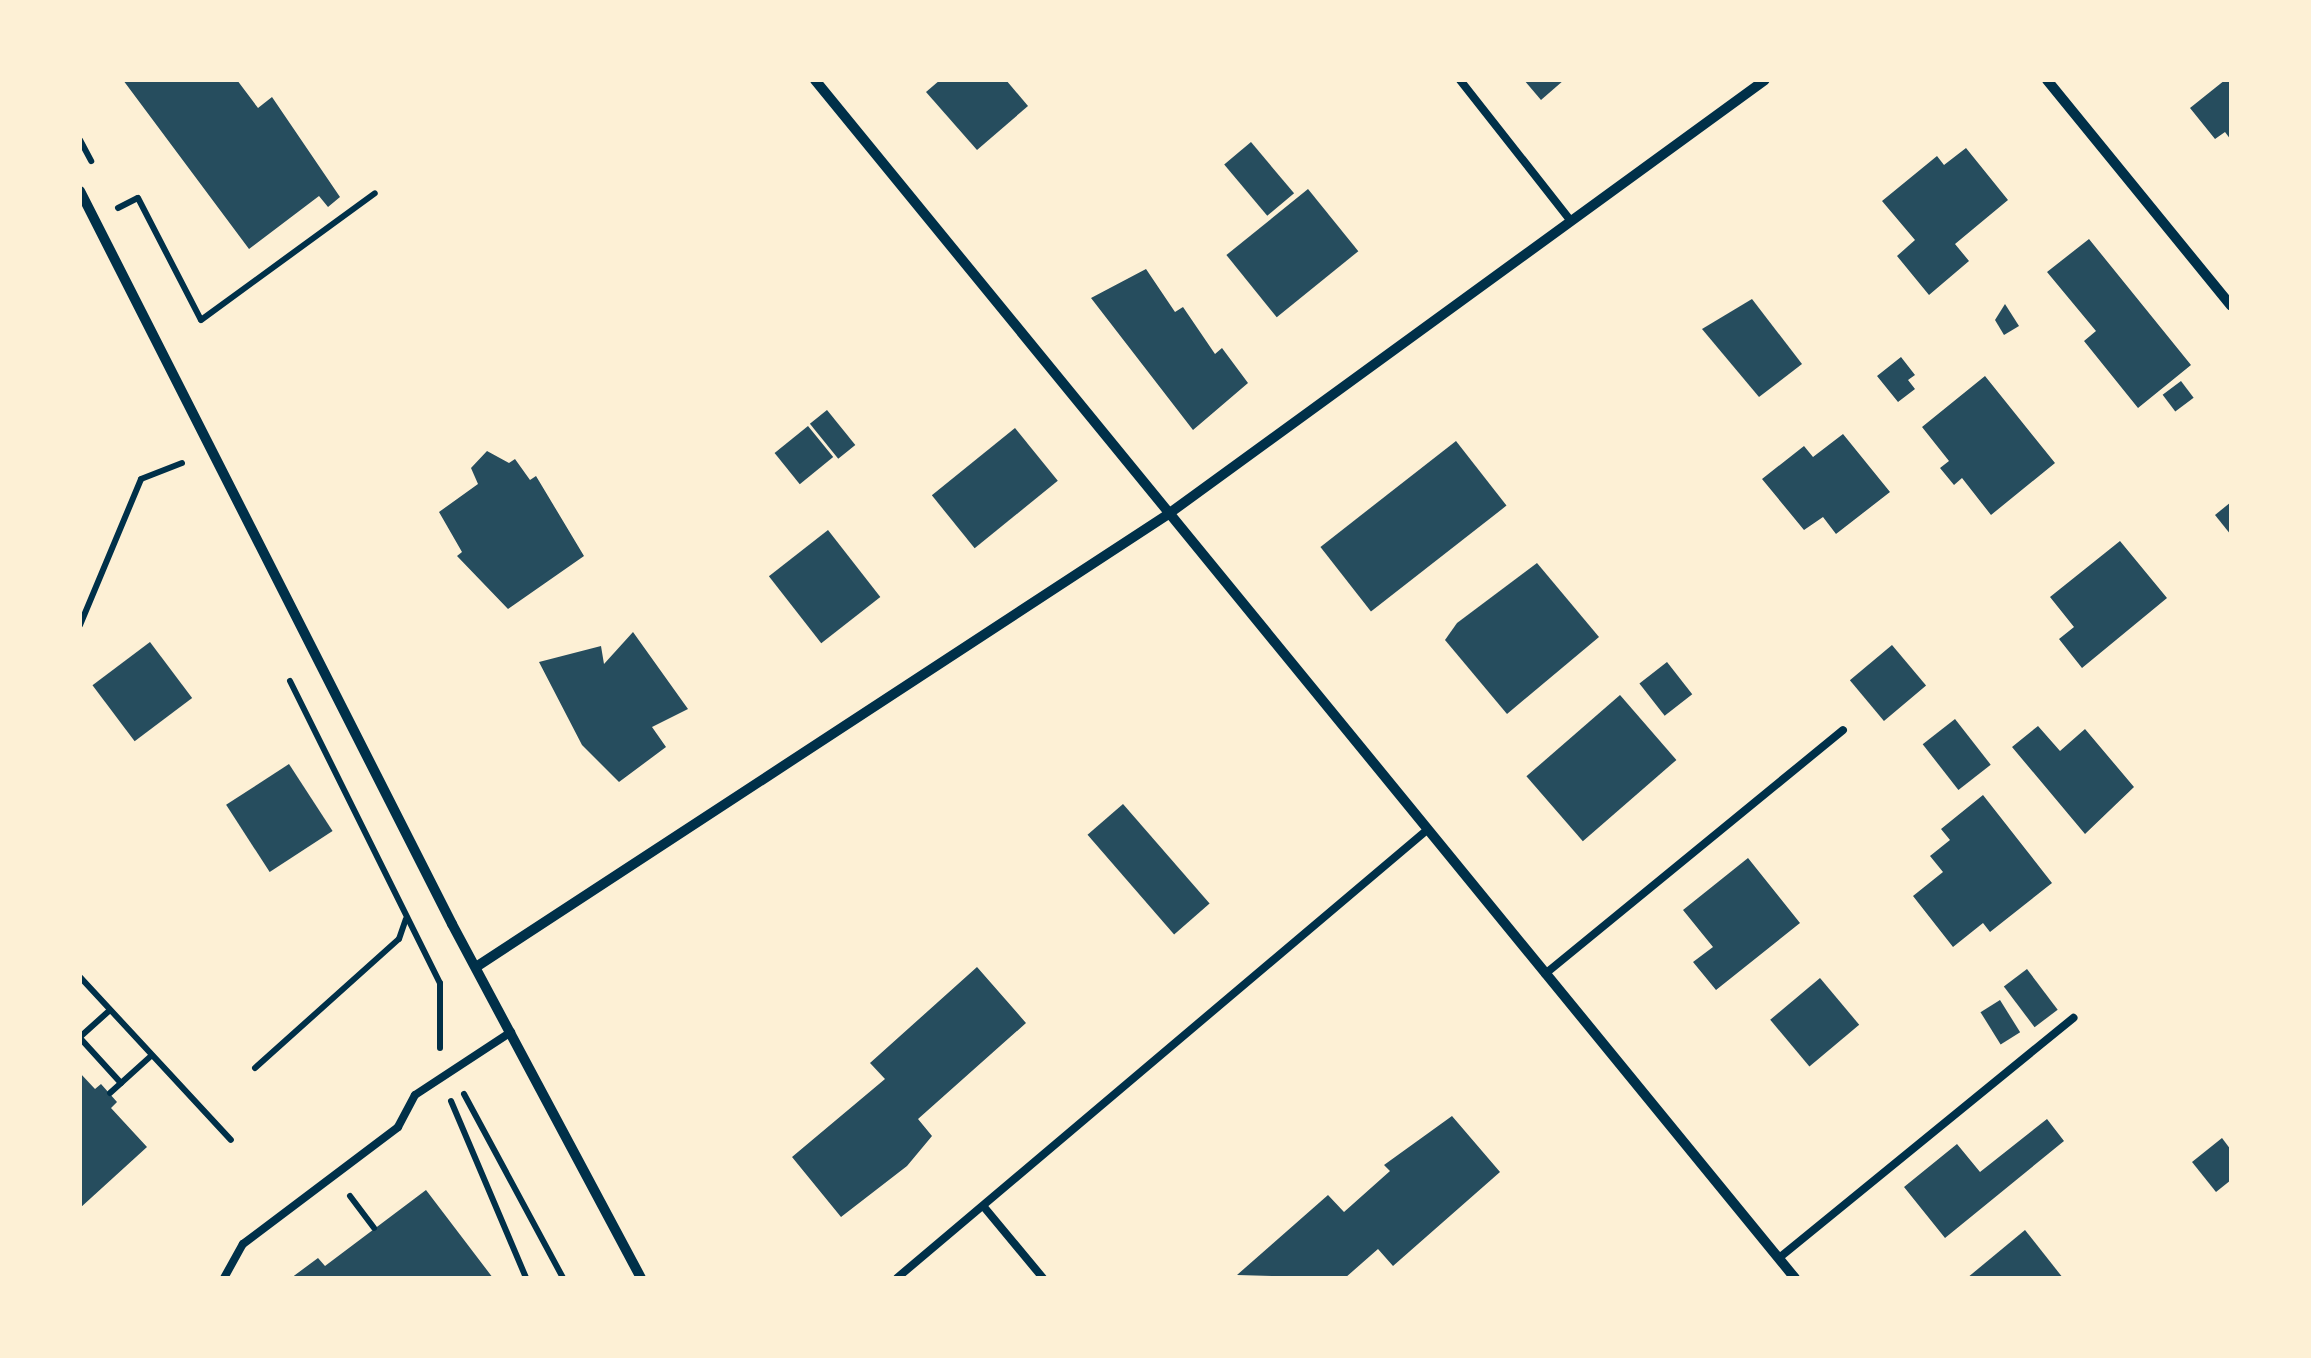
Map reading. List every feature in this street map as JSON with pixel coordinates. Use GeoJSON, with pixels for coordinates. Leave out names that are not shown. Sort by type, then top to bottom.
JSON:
{"type":"FeatureCollection","features":[{"type":"Feature","properties":{"kind":"street"},"geometry":{"type":"LineString","coordinates":[[815,80],[1795,1278]]}},
{"type":"Feature","properties":{"kind":"street"},"geometry":{"type":"LineString","coordinates":[[476,967],[1167,515],[1765,80]]}},
{"type":"Feature","properties":{"kind":"street"},"geometry":{"type":"LineString","coordinates":[[2047,80],[2231,306]]}},
{"type":"Feature","properties":{"kind":"street"},"geometry":{"type":"LineString","coordinates":[[80,191],[476,967],[641,1278]]}},
{"type":"Feature","properties":{"kind":"lane"},"geometry":{"type":"LineString","coordinates":[[1460,80],[1571,221]]}},
{"type":"Feature","properties":{"kind":"lane"},"geometry":{"type":"LineString","coordinates":[[1545,974],[1843,730]]}},
{"type":"Feature","properties":{"kind":"lane"},"geometry":{"type":"LineString","coordinates":[[896,1278],[1427,830]]}},
{"type":"Feature","properties":{"kind":"lane"},"geometry":{"type":"LineString","coordinates":[[1779,1258],[2073,1018]]}},
{"type":"Feature","properties":{"kind":"lane"},"geometry":{"type":"LineString","coordinates":[[224,1278],[243,1244],[398,1126],[415,1095],[511,1032]]}},
{"type":"Feature","properties":{"kind":"lane"},"geometry":{"type":"LineString","coordinates":[[984,1207],[1043,1278]]}},
{"type":"Feature","properties":{"kind":"path"},"geometry":{"type":"LineString","coordinates":[[80,140],[98,174]]}},
{"type":"Feature","properties":{"kind":"path"},"geometry":{"type":"LineString","coordinates":[[106,192],[115,209],[138,198],[201,320],[375,193]]}},
{"type":"Feature","properties":{"kind":"path"},"geometry":{"type":"LineString","coordinates":[[80,625],[141,479],[182,462],[190,480]]}},
{"type":"Feature","properties":{"kind":"path"},"geometry":{"type":"LineString","coordinates":[[286,672],[440,983],[438,1044],[563,1278]]}},
{"type":"Feature","properties":{"kind":"path"},"geometry":{"type":"LineString","coordinates":[[254,1068],[399,940],[406,918]]}},
{"type":"Feature","properties":{"kind":"path"},"geometry":{"type":"LineString","coordinates":[[80,977],[231,1140]]}},
{"type":"Feature","properties":{"kind":"path"},"geometry":{"type":"LineString","coordinates":[[110,1010],[80,1037],[121,1083]]}},
{"type":"Feature","properties":{"kind":"path"},"geometry":{"type":"LineString","coordinates":[[110,1093],[151,1056]]}},
{"type":"Feature","properties":{"kind":"path"},"geometry":{"type":"LineString","coordinates":[[441,1077],[526,1278]]}},
{"type":"Feature","properties":{"kind":"building"},"geometry":{"type":"Polygon","coordinates":[[[123,80],[237,80],[258,108],[272,97],[340,197],[328,207],[319,196],[249,249],[123,80]]]}},
{"type":"Feature","properties":{"kind":"building"},"geometry":{"type":"Polygon","coordinates":[[[940,80],[1006,80],[1028,106],[977,150],[926,92],[940,80]]]}},
{"type":"Feature","properties":{"kind":"building"},"geometry":{"type":"Polygon","coordinates":[[[1524,80],[1564,80],[1541,100],[1524,80]]]}},
{"type":"Feature","properties":{"kind":"building"},"geometry":{"type":"Polygon","coordinates":[[[2225,80],[2231,80],[2231,140],[2225,132],[2215,139],[2190,108],[2225,80]]]}},
{"type":"Feature","properties":{"kind":"building"},"geometry":{"type":"Polygon","coordinates":[[[1251,142],[1294,193],[1267,216],[1224,164],[1251,142]]]}},
{"type":"Feature","properties":{"kind":"building"},"geometry":{"type":"Polygon","coordinates":[[[1966,148],[2008,200],[1955,244],[1969,261],[1929,295],[1897,256],[1915,240],[1882,201],[1937,156],[1944,165],[1966,148]]]}},
{"type":"Feature","properties":{"kind":"building"},"geometry":{"type":"Polygon","coordinates":[[[1308,189],[1358,251],[1277,317],[1226,255],[1308,189]]]}},
{"type":"Feature","properties":{"kind":"building"},"geometry":{"type":"Polygon","coordinates":[[[2089,239],[2191,365],[2138,408],[2084,341],[2096,331],[2047,272],[2089,239]]]}},
{"type":"Feature","properties":{"kind":"building"},"geometry":{"type":"Polygon","coordinates":[[[1146,269],[1175,312],[1183,307],[1215,354],[1222,348],[1248,383],[1193,430],[1091,298],[1146,269]]]}},
{"type":"Feature","properties":{"kind":"building"},"geometry":{"type":"Polygon","coordinates":[[[1752,299],[1802,364],[1759,397],[1702,329],[1752,299]]]}},
{"type":"Feature","properties":{"kind":"building"},"geometry":{"type":"Polygon","coordinates":[[[2005,304],[2019,326],[2004,335],[1995,320],[2005,304]]]}},
{"type":"Feature","properties":{"kind":"building"},"geometry":{"type":"Polygon","coordinates":[[[1901,357],[1915,375],[1908,380],[1915,389],[1898,402],[1877,376],[1901,357]]]}},
{"type":"Feature","properties":{"kind":"building"},"geometry":{"type":"Polygon","coordinates":[[[1985,376],[2055,463],[1991,515],[1962,478],[1954,485],[1940,468],[1949,461],[1922,427],[1985,376]]]}},
{"type":"Feature","properties":{"kind":"building"},"geometry":{"type":"Polygon","coordinates":[[[2181,381],[2194,398],[2175,412],[2163,395],[2181,381]]]}},
{"type":"Feature","properties":{"kind":"building"},"geometry":{"type":"Polygon","coordinates":[[[827,410],[855,445],[838,459],[810,424],[827,410]]]}},
{"type":"Feature","properties":{"kind":"building"},"geometry":{"type":"Polygon","coordinates":[[[808,426],[833,457],[800,484],[775,453],[808,426]]]}},
{"type":"Feature","properties":{"kind":"building"},"geometry":{"type":"Polygon","coordinates":[[[1015,428],[1058,481],[975,548],[932,495],[1015,428]]]}},
{"type":"Feature","properties":{"kind":"building"},"geometry":{"type":"Polygon","coordinates":[[[1843,434],[1890,492],[1836,534],[1823,517],[1804,530],[1762,479],[1804,446],[1813,457],[1843,434]]]}},
{"type":"Feature","properties":{"kind":"building"},"geometry":{"type":"Polygon","coordinates":[[[1456,441],[1506,506],[1371,612],[1320,547],[1456,441]]]}},
{"type":"Feature","properties":{"kind":"building"},"geometry":{"type":"Polygon","coordinates":[[[487,451],[509,463],[515,459],[530,480],[536,476],[584,556],[508,609],[457,556],[462,552],[439,512],[478,484],[471,468],[487,451]]]}},
{"type":"Feature","properties":{"kind":"building"},"geometry":{"type":"Polygon","coordinates":[[[2231,502],[2231,535],[2215,515],[2231,502]]]}},
{"type":"Feature","properties":{"kind":"building"},"geometry":{"type":"Polygon","coordinates":[[[828,530],[880,597],[821,643],[769,576],[828,530]]]}},
{"type":"Feature","properties":{"kind":"building"},"geometry":{"type":"Polygon","coordinates":[[[2120,541],[2167,598],[2082,668],[2059,639],[2074,627],[2050,597],[2120,541]]]}},
{"type":"Feature","properties":{"kind":"building"},"geometry":{"type":"Polygon","coordinates":[[[1537,563],[1599,637],[1507,714],[1445,640],[1457,623],[1537,563]]]}},
{"type":"Feature","properties":{"kind":"building"},"geometry":{"type":"Polygon","coordinates":[[[633,632],[688,709],[652,727],[666,747],[619,782],[582,745],[539,662],[601,646],[604,664],[633,632]]]}},
{"type":"Feature","properties":{"kind":"building"},"geometry":{"type":"Polygon","coordinates":[[[150,642],[192,698],[135,741],[92,685],[150,642]]]}},
{"type":"Feature","properties":{"kind":"building"},"geometry":{"type":"Polygon","coordinates":[[[1892,645],[1926,686],[1884,721],[1850,680],[1892,645]]]}},
{"type":"Feature","properties":{"kind":"building"},"geometry":{"type":"Polygon","coordinates":[[[1667,662],[1692,694],[1665,716],[1639,684],[1667,662]]]}},
{"type":"Feature","properties":{"kind":"building"},"geometry":{"type":"Polygon","coordinates":[[[1620,695],[1676,760],[1583,841],[1526,776],[1620,695]]]}},
{"type":"Feature","properties":{"kind":"building"},"geometry":{"type":"Polygon","coordinates":[[[1955,719],[1991,765],[1958,790],[1923,744],[1955,719]]]}},
{"type":"Feature","properties":{"kind":"building"},"geometry":{"type":"Polygon","coordinates":[[[2038,726],[2060,751],[2085,729],[2134,787],[2085,834],[2012,747],[2038,726]]]}},
{"type":"Feature","properties":{"kind":"building"},"geometry":{"type":"Polygon","coordinates":[[[289,764],[333,831],[270,872],[226,805],[289,764]]]}},
{"type":"Feature","properties":{"kind":"building"},"geometry":{"type":"Polygon","coordinates":[[[1983,795],[2052,883],[1990,932],[1983,923],[1953,947],[1913,896],[1943,872],[1930,856],[1950,840],[1941,829],[1983,795]]]}},
{"type":"Feature","properties":{"kind":"building"},"geometry":{"type":"Polygon","coordinates":[[[1123,804],[1210,904],[1174,934],[1088,835],[1123,804]]]}},
{"type":"Feature","properties":{"kind":"building"},"geometry":{"type":"Polygon","coordinates":[[[1748,858],[1800,923],[1716,990],[1693,962],[1713,947],[1683,910],[1748,858]]]}},
{"type":"Feature","properties":{"kind":"building"},"geometry":{"type":"Polygon","coordinates":[[[977,967],[1026,1023],[918,1119],[932,1136],[907,1166],[841,1217],[792,1157],[885,1079],[870,1063],[977,967]]]}},
{"type":"Feature","properties":{"kind":"building"},"geometry":{"type":"Polygon","coordinates":[[[2027,969],[2058,1010],[2035,1027],[2004,986],[2027,969]]]}},
{"type":"Feature","properties":{"kind":"building"},"geometry":{"type":"Polygon","coordinates":[[[1820,978],[1859,1025],[1809,1067],[1770,1020],[1820,978]]]}},
{"type":"Feature","properties":{"kind":"building"},"geometry":{"type":"Polygon","coordinates":[[[2000,1000],[2020,1032],[2001,1044],[1980,1012],[2000,1000]]]}},
{"type":"Feature","properties":{"kind":"building"},"geometry":{"type":"Polygon","coordinates":[[[80,1073],[95,1089],[101,1084],[117,1102],[111,1108],[147,1147],[80,1208],[80,1073]]]}},
{"type":"Feature","properties":{"kind":"building"},"geometry":{"type":"Polygon","coordinates":[[[1452,1116],[1500,1172],[1393,1266],[1378,1249],[1345,1278],[1237,1275],[1328,1195],[1344,1212],[1390,1171],[1384,1165],[1452,1116]]]}},
{"type":"Feature","properties":{"kind":"building"},"geometry":{"type":"Polygon","coordinates":[[[2047,1119],[2064,1141],[1945,1238],[1904,1187],[1957,1144],[1980,1172],[2047,1119]]]}},
{"type":"Feature","properties":{"kind":"building"},"geometry":{"type":"Polygon","coordinates":[[[2222,1138],[2231,1150],[2231,1180],[2216,1192],[2192,1162],[2222,1138]]]}},
{"type":"Feature","properties":{"kind":"building"},"geometry":{"type":"Polygon","coordinates":[[[426,1190],[493,1278],[291,1278],[318,1258],[325,1266],[426,1190]]]}},
{"type":"Feature","properties":{"kind":"building"},"geometry":{"type":"Polygon","coordinates":[[[2025,1230],[2063,1278],[1967,1278],[2025,1230]]]}}]}
